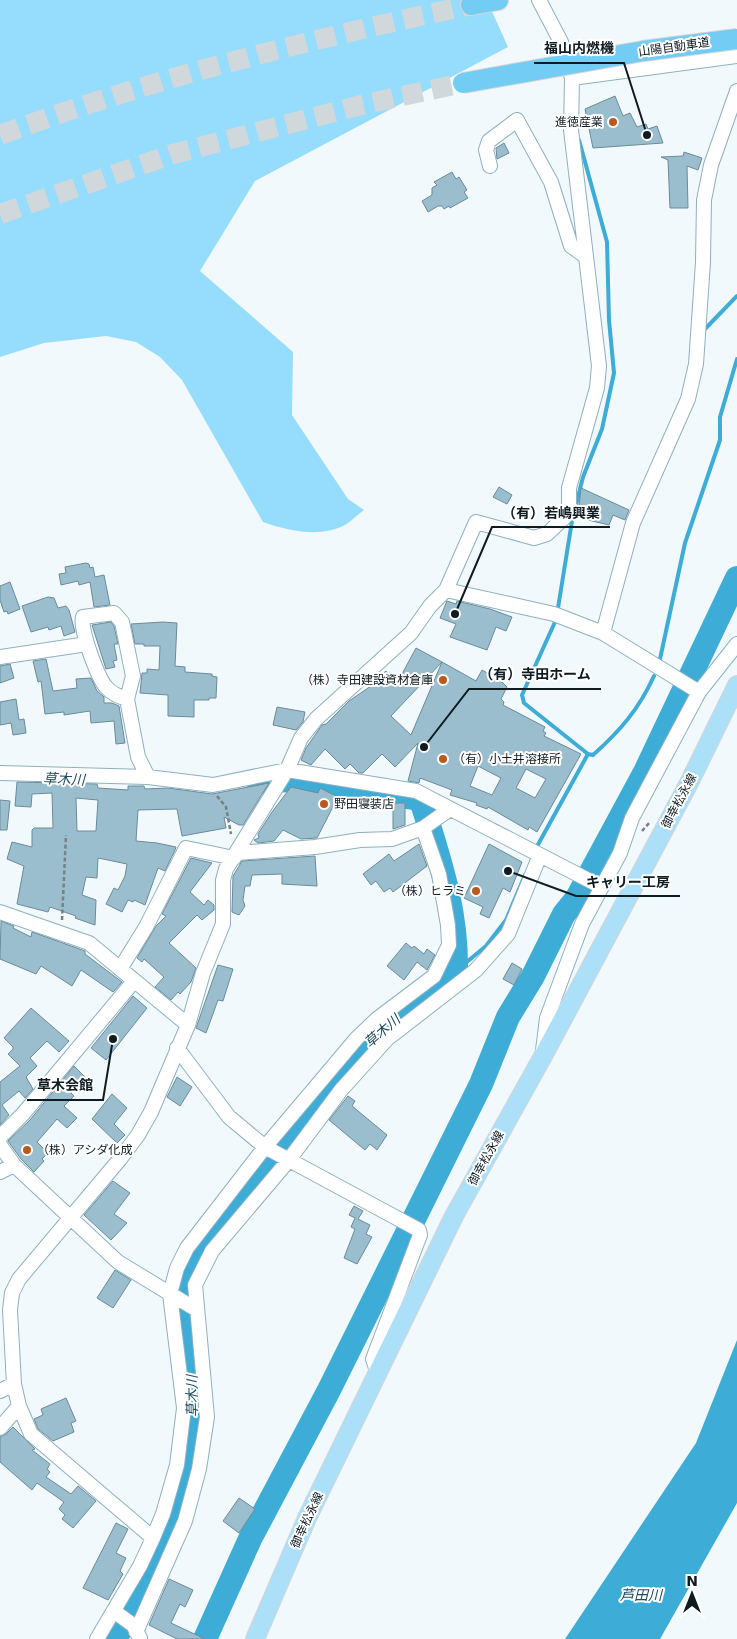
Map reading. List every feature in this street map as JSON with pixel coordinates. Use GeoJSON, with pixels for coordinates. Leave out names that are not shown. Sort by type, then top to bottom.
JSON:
{"type":"FeatureCollection","features":[{"type":"Feature","properties":{"kind":"highway"},"geometry":{"type":"LineString","coordinates":[[471,5],[498,0]]}},
{"type":"Feature","properties":{"kind":"highway","name":"山陽自動車道"},"geometry":{"type":"LineString","coordinates":[[463,83],[643,51],[737,39]]}},
{"type":"Feature","properties":{"kind":"main road","name":"御幸松永線"},"geometry":{"type":"LineString","coordinates":[[254,1639],[307,1518],[454,1216],[542,1058],[685,791],[737,685]]}},
{"type":"Feature","properties":{"kind":"street"},"geometry":{"type":"LineString","coordinates":[[153,1538],[31,1434],[19,1406],[14,1384],[10,1310],[12,1293],[19,1279],[69,1217],[120,1160],[150,1112],[188,1025],[203,972],[224,924],[223,880],[226,869],[283,777],[301,738],[316,719],[411,633],[430,606],[446,590],[476,522],[534,538],[547,534],[564,518],[569,506],[569,488],[597,388],[599,366],[571,130],[572,78],[561,42],[539,0]]}},
{"type":"Feature","properties":{"kind":"street"},"geometry":{"type":"LineString","coordinates":[[572,78],[737,56]]}},
{"type":"Feature","properties":{"kind":"street"},"geometry":{"type":"LineString","coordinates":[[603,633],[633,523],[688,399],[696,364],[703,262],[704,200],[711,165],[737,90]]}},
{"type":"Feature","properties":{"kind":"street"},"geometry":{"type":"LineString","coordinates":[[490,166],[486,150],[489,142],[517,120],[551,182],[571,246],[585,256]]}},
{"type":"Feature","properties":{"kind":"street"},"geometry":{"type":"LineString","coordinates":[[446,590],[554,614],[603,633],[696,690]]}},
{"type":"Feature","properties":{"kind":"street"},"geometry":{"type":"LineString","coordinates":[[126,699],[106,687],[86,644],[81,622],[83,617],[114,613],[122,622],[133,676],[126,699],[138,757],[148,777]]}},
{"type":"Feature","properties":{"kind":"street"},"geometry":{"type":"LineString","coordinates":[[0,658],[86,644]]}},
{"type":"Feature","properties":{"kind":"street"},"geometry":{"type":"LineString","coordinates":[[542,1058],[547,1018],[582,924],[591,882],[620,853],[632,818],[696,690],[737,644]]}},
{"type":"Feature","properties":{"kind":"street"},"geometry":{"type":"LineString","coordinates":[[0,773],[148,777],[213,784],[283,777],[416,791],[591,882]]}},
{"type":"Feature","properties":{"kind":"street"},"geometry":{"type":"LineString","coordinates":[[120,969],[146,927],[186,848],[236,855],[315,848],[360,840],[392,839],[428,825],[450,809]]}},
{"type":"Feature","properties":{"kind":"street"},"geometry":{"type":"LineString","coordinates":[[117,1614],[137,1632],[185,1521],[188,1467],[184,1401],[172,1295],[176,1268],[187,1248],[356,1038],[377,1018],[434,976],[449,945],[448,926],[439,874],[428,825]]}},
{"type":"Feature","properties":{"kind":"street"},"geometry":{"type":"LineString","coordinates":[[97,1639],[117,1614],[163,1514],[188,1467],[207,1417],[194,1308],[195,1285],[212,1251],[341,1090],[387,1039],[476,970],[508,934],[535,853]]}},
{"type":"Feature","properties":{"kind":"street"},"geometry":{"type":"LineString","coordinates":[[0,912],[89,943],[188,1025]]}},
{"type":"Feature","properties":{"kind":"street"},"geometry":{"type":"LineString","coordinates":[[0,1137],[23,1114],[134,981]]}},
{"type":"Feature","properties":{"kind":"street"},"geometry":{"type":"LineString","coordinates":[[177,1048],[229,1117],[268,1149],[419,1230],[420,1235],[373,1359],[378,1374]]}},
{"type":"Feature","properties":{"kind":"street"},"geometry":{"type":"LineString","coordinates":[[0,1145],[14,1165],[118,1262],[194,1308]]}},
{"type":"Feature","properties":{"kind":"street"},"geometry":{"type":"LineString","coordinates":[[0,1172],[14,1165]]}},
{"type":"Feature","properties":{"kind":"street"},"geometry":{"type":"LineString","coordinates":[[0,1391],[14,1384]]}},
{"type":"Feature","properties":{"kind":"street"},"geometry":{"type":"LineString","coordinates":[[0,1428],[19,1406]]}},
{"type":"Feature","properties":{"kind":"path"},"geometry":{"type":"LineString","coordinates":[[214,792],[226,807],[236,855]]}},
{"type":"Feature","properties":{"kind":"path"},"geometry":{"type":"LineString","coordinates":[[60,933],[66,835]]}},
{"type":"Feature","properties":{"kind":"shaded area"},"geometry":{"type":"Polygon","coordinates":[[[0,0],[487,0],[508,47],[255,181],[200,271],[293,352],[292,415],[348,499],[364,510],[345,525],[325,531],[304,532],[263,522],[182,380],[160,357],[136,342],[106,336],[44,343],[0,357],[0,0]]]}},
{"type":"Feature","properties":{"kind":"water","name":"芦田川"},"geometry":{"type":"Polygon","coordinates":[[[737,1340],[737,1503],[660,1639],[565,1639],[696,1443],[737,1340]]]}},
{"type":"Feature","properties":{"kind":"building"},"geometry":{"type":"Polygon","coordinates":[[[615,96],[623,116],[630,113],[637,127],[646,124],[648,129],[657,126],[663,143],[593,148],[585,109],[615,96]]]}},
{"type":"Feature","properties":{"kind":"building"},"geometry":{"type":"Polygon","coordinates":[[[504,143],[509,153],[497,159],[496,148],[504,143]]]}},
{"type":"Feature","properties":{"kind":"building"},"geometry":{"type":"Polygon","coordinates":[[[684,152],[702,158],[698,170],[687,166],[688,208],[670,208],[668,160],[661,157],[683,156],[684,152]]]}},
{"type":"Feature","properties":{"kind":"building"},"geometry":{"type":"Polygon","coordinates":[[[452,172],[456,179],[459,177],[467,190],[464,192],[468,198],[450,208],[449,206],[444,209],[442,206],[438,206],[428,212],[422,201],[432,195],[432,188],[437,185],[434,182],[452,172]]]}},
{"type":"Feature","properties":{"kind":"building"},"geometry":{"type":"Polygon","coordinates":[[[499,487],[512,495],[507,504],[493,497],[499,487]]]}},
{"type":"Feature","properties":{"kind":"building"},"geometry":{"type":"Polygon","coordinates":[[[581,488],[629,510],[625,520],[613,515],[609,525],[588,520],[590,516],[585,510],[586,506],[579,506],[581,488]]]}},
{"type":"Feature","properties":{"kind":"building"},"geometry":{"type":"Polygon","coordinates":[[[89,564],[90,568],[93,567],[95,577],[104,575],[110,605],[94,607],[90,582],[79,585],[78,581],[61,585],[59,574],[66,573],[65,567],[89,564]]]}},
{"type":"Feature","properties":{"kind":"building"},"geometry":{"type":"Polygon","coordinates":[[[10,582],[20,609],[8,614],[7,611],[4,612],[0,600],[0,586],[10,582]]]}},
{"type":"Feature","properties":{"kind":"building"},"geometry":{"type":"Polygon","coordinates":[[[48,597],[54,598],[58,608],[66,606],[69,610],[75,632],[64,636],[61,626],[49,630],[48,627],[31,632],[22,606],[48,597]]]}},
{"type":"Feature","properties":{"kind":"building"},"geometry":{"type":"Polygon","coordinates":[[[447,601],[456,604],[457,601],[490,609],[512,617],[506,631],[496,627],[487,650],[450,637],[456,624],[440,618],[447,601]]]}},
{"type":"Feature","properties":{"kind":"building"},"geometry":{"type":"Polygon","coordinates":[[[111,622],[114,626],[118,644],[114,644],[117,660],[113,661],[115,667],[106,669],[92,625],[111,622]]]}},
{"type":"Feature","properties":{"kind":"building"},"geometry":{"type":"Polygon","coordinates":[[[177,623],[175,666],[185,667],[185,672],[212,674],[212,676],[217,677],[216,698],[194,700],[194,717],[168,716],[168,695],[140,693],[142,673],[147,673],[147,669],[159,670],[160,646],[135,644],[131,624],[177,623]]]}},
{"type":"Feature","properties":{"kind":"building"},"geometry":{"type":"Polygon","coordinates":[[[416,648],[442,662],[476,681],[482,670],[491,675],[489,678],[501,681],[507,687],[501,699],[504,702],[503,705],[545,727],[543,731],[546,733],[544,736],[581,754],[537,832],[529,827],[528,830],[488,807],[487,809],[476,805],[477,803],[450,795],[452,790],[420,778],[419,783],[408,781],[418,743],[395,767],[382,754],[363,773],[359,773],[350,764],[345,769],[325,749],[311,765],[301,760],[306,748],[322,725],[326,724],[349,701],[371,686],[370,684],[386,671],[396,685],[416,648]],[[442,662],[391,716],[411,735],[442,662]],[[478,766],[470,786],[492,795],[501,778],[478,766]],[[526,769],[516,788],[535,798],[546,779],[526,769]]]}},
{"type":"Feature","properties":{"kind":"building"},"geometry":{"type":"Polygon","coordinates":[[[46,659],[53,691],[77,688],[76,679],[91,678],[97,691],[104,697],[104,703],[112,703],[119,706],[125,743],[116,744],[114,721],[91,723],[90,711],[64,715],[64,712],[45,714],[41,681],[38,682],[33,661],[46,659]]]}},
{"type":"Feature","properties":{"kind":"building"},"geometry":{"type":"Polygon","coordinates":[[[10,664],[14,678],[0,683],[0,666],[10,664]]]}},
{"type":"Feature","properties":{"kind":"building"},"geometry":{"type":"Polygon","coordinates":[[[16,699],[19,720],[24,719],[26,733],[13,735],[11,723],[0,725],[0,702],[16,699]]]}},
{"type":"Feature","properties":{"kind":"building"},"geometry":{"type":"Polygon","coordinates":[[[277,707],[305,712],[303,722],[296,730],[273,725],[277,707]]]}},
{"type":"Feature","properties":{"kind":"building"},"geometry":{"type":"Polygon","coordinates":[[[17,782],[97,784],[98,788],[128,790],[128,786],[144,786],[145,789],[168,788],[212,794],[269,783],[243,825],[239,825],[224,817],[226,828],[182,836],[177,809],[138,810],[136,841],[176,847],[175,850],[165,871],[158,868],[145,905],[134,900],[133,902],[128,900],[122,912],[106,904],[114,888],[118,890],[125,876],[127,864],[98,858],[97,878],[86,877],[82,895],[96,900],[95,925],[50,907],[48,912],[17,904],[24,866],[7,859],[12,842],[32,847],[32,830],[34,828],[53,828],[52,793],[32,794],[31,807],[15,806],[17,782]],[[76,798],[77,831],[96,831],[98,800],[76,798]]]}},
{"type":"Feature","properties":{"kind":"building"},"geometry":{"type":"Polygon","coordinates":[[[291,787],[318,793],[320,788],[338,797],[317,838],[301,839],[283,830],[274,841],[258,843],[254,840],[259,838],[258,834],[291,787]]]}},
{"type":"Feature","properties":{"kind":"building"},"geometry":{"type":"Polygon","coordinates":[[[0,800],[10,801],[7,830],[0,830],[0,800]]]}},
{"type":"Feature","properties":{"kind":"building"},"geometry":{"type":"Polygon","coordinates":[[[393,803],[405,803],[405,825],[393,829],[393,803]]]}},
{"type":"Feature","properties":{"kind":"building"},"geometry":{"type":"Polygon","coordinates":[[[419,844],[427,866],[393,892],[390,888],[384,892],[376,881],[371,885],[363,874],[389,854],[394,861],[419,844]]]}},
{"type":"Feature","properties":{"kind":"building"},"geometry":{"type":"Polygon","coordinates":[[[489,844],[522,862],[510,892],[503,888],[489,918],[480,914],[483,907],[464,898],[489,844]]]}},
{"type":"Feature","properties":{"kind":"building"},"geometry":{"type":"Polygon","coordinates":[[[315,856],[317,886],[282,884],[282,874],[252,875],[250,886],[245,886],[243,900],[245,906],[239,915],[232,912],[233,876],[242,861],[315,856]]]}},
{"type":"Feature","properties":{"kind":"building"},"geometry":{"type":"Polygon","coordinates":[[[191,858],[212,863],[190,892],[204,905],[208,900],[214,905],[214,910],[202,920],[197,915],[169,943],[196,968],[191,982],[180,994],[178,992],[171,1000],[155,987],[164,977],[144,959],[142,962],[137,958],[156,926],[166,916],[162,914],[191,858]]]}},
{"type":"Feature","properties":{"kind":"building"},"geometry":{"type":"Polygon","coordinates":[[[1,921],[14,926],[13,928],[31,937],[32,932],[85,951],[85,954],[122,982],[113,992],[81,970],[72,986],[41,966],[36,974],[0,959],[1,921]]]}},
{"type":"Feature","properties":{"kind":"building"},"geometry":{"type":"Polygon","coordinates":[[[406,943],[412,948],[414,946],[424,954],[427,949],[435,955],[427,970],[417,962],[404,980],[387,966],[406,943]]]}},
{"type":"Feature","properties":{"kind":"building"},"geometry":{"type":"Polygon","coordinates":[[[512,963],[522,969],[514,985],[503,979],[512,963]]]}},
{"type":"Feature","properties":{"kind":"building"},"geometry":{"type":"Polygon","coordinates":[[[218,965],[233,969],[223,1001],[218,1000],[206,1033],[196,1028],[218,965]]]}},
{"type":"Feature","properties":{"kind":"building"},"geometry":{"type":"Polygon","coordinates":[[[133,996],[147,1008],[106,1060],[91,1048],[133,996]]]}},
{"type":"Feature","properties":{"kind":"building"},"geometry":{"type":"Polygon","coordinates":[[[31,1008],[69,1041],[59,1052],[47,1041],[30,1058],[37,1066],[26,1077],[33,1089],[25,1098],[19,1091],[2,1105],[9,1115],[0,1125],[0,1082],[20,1066],[8,1054],[13,1047],[4,1038],[31,1008]]]}},
{"type":"Feature","properties":{"kind":"building"},"geometry":{"type":"Polygon","coordinates":[[[74,1066],[86,1078],[71,1093],[74,1096],[64,1106],[77,1118],[67,1128],[57,1119],[37,1142],[48,1153],[42,1159],[44,1161],[34,1172],[21,1159],[8,1141],[30,1120],[74,1066]]]}},
{"type":"Feature","properties":{"kind":"building"},"geometry":{"type":"Polygon","coordinates":[[[177,1077],[192,1087],[180,1106],[167,1097],[177,1077]]]}},
{"type":"Feature","properties":{"kind":"building"},"geometry":{"type":"Polygon","coordinates":[[[112,1094],[127,1108],[114,1124],[125,1135],[117,1143],[92,1119],[112,1094]]]}},
{"type":"Feature","properties":{"kind":"building"},"geometry":{"type":"Polygon","coordinates":[[[348,1096],[355,1101],[352,1106],[387,1135],[377,1150],[370,1144],[365,1150],[329,1120],[348,1096]]]}},
{"type":"Feature","properties":{"kind":"building"},"geometry":{"type":"Polygon","coordinates":[[[113,1181],[130,1193],[114,1214],[127,1223],[111,1240],[84,1215],[113,1181]]]}},
{"type":"Feature","properties":{"kind":"building"},"geometry":{"type":"Polygon","coordinates":[[[354,1206],[363,1211],[358,1219],[370,1225],[366,1234],[372,1237],[357,1264],[344,1258],[355,1229],[351,1227],[355,1218],[349,1215],[354,1206]]]}},
{"type":"Feature","properties":{"kind":"building"},"geometry":{"type":"Polygon","coordinates":[[[115,1270],[131,1280],[113,1308],[97,1298],[115,1270]]]}},
{"type":"Feature","properties":{"kind":"building"},"geometry":{"type":"Polygon","coordinates":[[[66,1398],[76,1421],[71,1423],[74,1432],[53,1441],[38,1429],[34,1419],[43,1415],[41,1409],[66,1398]]]}},
{"type":"Feature","properties":{"kind":"building"},"geometry":{"type":"Polygon","coordinates":[[[13,1427],[35,1449],[32,1450],[50,1464],[47,1469],[50,1472],[46,1477],[71,1494],[78,1486],[96,1501],[73,1528],[62,1519],[65,1515],[59,1509],[64,1502],[37,1483],[32,1490],[0,1462],[0,1437],[13,1427]]]}},
{"type":"Feature","properties":{"kind":"building"},"geometry":{"type":"Polygon","coordinates":[[[239,1498],[255,1509],[239,1533],[223,1521],[239,1498]]]}},
{"type":"Feature","properties":{"kind":"building"},"geometry":{"type":"Polygon","coordinates":[[[116,1523],[128,1529],[116,1553],[126,1558],[120,1571],[123,1574],[108,1600],[83,1588],[116,1523]]]}},
{"type":"Feature","properties":{"kind":"building"},"geometry":{"type":"Polygon","coordinates":[[[169,1579],[193,1590],[185,1607],[180,1604],[171,1623],[205,1639],[177,1639],[149,1625],[169,1579]]]}},
{"type":"Feature","properties":{"kind":"waterway"},"geometry":{"type":"LineString","coordinates":[[558,608],[572,521],[583,477],[602,429],[614,373],[609,320],[607,242],[579,140]]}},
{"type":"Feature","properties":{"kind":"waterway"},"geometry":{"type":"LineString","coordinates":[[705,329],[737,296]]}},
{"type":"Feature","properties":{"kind":"waterway"},"geometry":{"type":"LineString","coordinates":[[660,659],[685,543],[720,440],[720,417],[737,359]]}},
{"type":"Feature","properties":{"kind":"waterway"},"geometry":{"type":"LineString","coordinates":[[205,1639],[250,1539],[329,1390],[481,1084],[508,1017],[533,976],[564,914],[577,898],[645,772],[737,578]]}},
{"type":"Feature","properties":{"kind":"waterway"},"geometry":{"type":"LineString","coordinates":[[555,622],[522,695],[524,703],[588,754]]}},
{"type":"Feature","properties":{"kind":"waterway"},"geometry":{"type":"LineString","coordinates":[[535,850],[588,754],[593,755],[620,728],[642,699],[654,676]]}},
{"type":"Feature","properties":{"kind":"waterway","name":"草木川"},"geometry":{"type":"LineString","coordinates":[[115,1639],[150,1580],[182,1496],[195,1411],[185,1288],[192,1268],[206,1242],[331,1081],[374,1035],[456,971],[454,927],[446,886],[422,803],[415,798],[348,789],[304,780],[258,781]]}},
{"type":"Feature","properties":{"kind":"waterway"},"geometry":{"type":"LineString","coordinates":[[456,971],[486,946],[506,920],[525,875]]}},
{"type":"Feature","properties":{"kind":"tunnel"},"geometry":{"type":"LineString","coordinates":[[0,135],[116,95],[233,61],[471,5]]}},
{"type":"Feature","properties":{"kind":"tunnel"},"geometry":{"type":"LineString","coordinates":[[0,214],[173,154],[361,105],[463,83]]}},
{"type":"Feature","properties":{"kind":"place","name":"進徳産業"},"geometry":{"type":"Point","coordinates":[613,122]}},
{"type":"Feature","properties":{"kind":"place","name":"福山内燃機"},"geometry":{"type":"Point","coordinates":[647,135]}},
{"type":"Feature","properties":{"kind":"place","name":"（有）若嶋興業"},"geometry":{"type":"Point","coordinates":[455,614]}},
{"type":"Feature","properties":{"kind":"place","name":"（株）寺田建設資材倉庫"},"geometry":{"type":"Point","coordinates":[443,680]}},
{"type":"Feature","properties":{"kind":"place","name":"（有）寺田ホーム"},"geometry":{"type":"Point","coordinates":[424,747]}},
{"type":"Feature","properties":{"kind":"place","name":"（有）小土井溶接所"},"geometry":{"type":"Point","coordinates":[443,759]}},
{"type":"Feature","properties":{"kind":"place","name":"野田寝装店"},"geometry":{"type":"Point","coordinates":[324,804]}},
{"type":"Feature","properties":{"kind":"place","name":"キャリー工房"},"geometry":{"type":"Point","coordinates":[508,871]}},
{"type":"Feature","properties":{"kind":"place","name":"（株）ヒラミ"},"geometry":{"type":"Point","coordinates":[476,891]}},
{"type":"Feature","properties":{"kind":"place","name":"草木会館"},"geometry":{"type":"Point","coordinates":[113,1039]}},
{"type":"Feature","properties":{"kind":"place","name":"（株）アシダ化成"},"geometry":{"type":"Point","coordinates":[27,1150]}}]}
